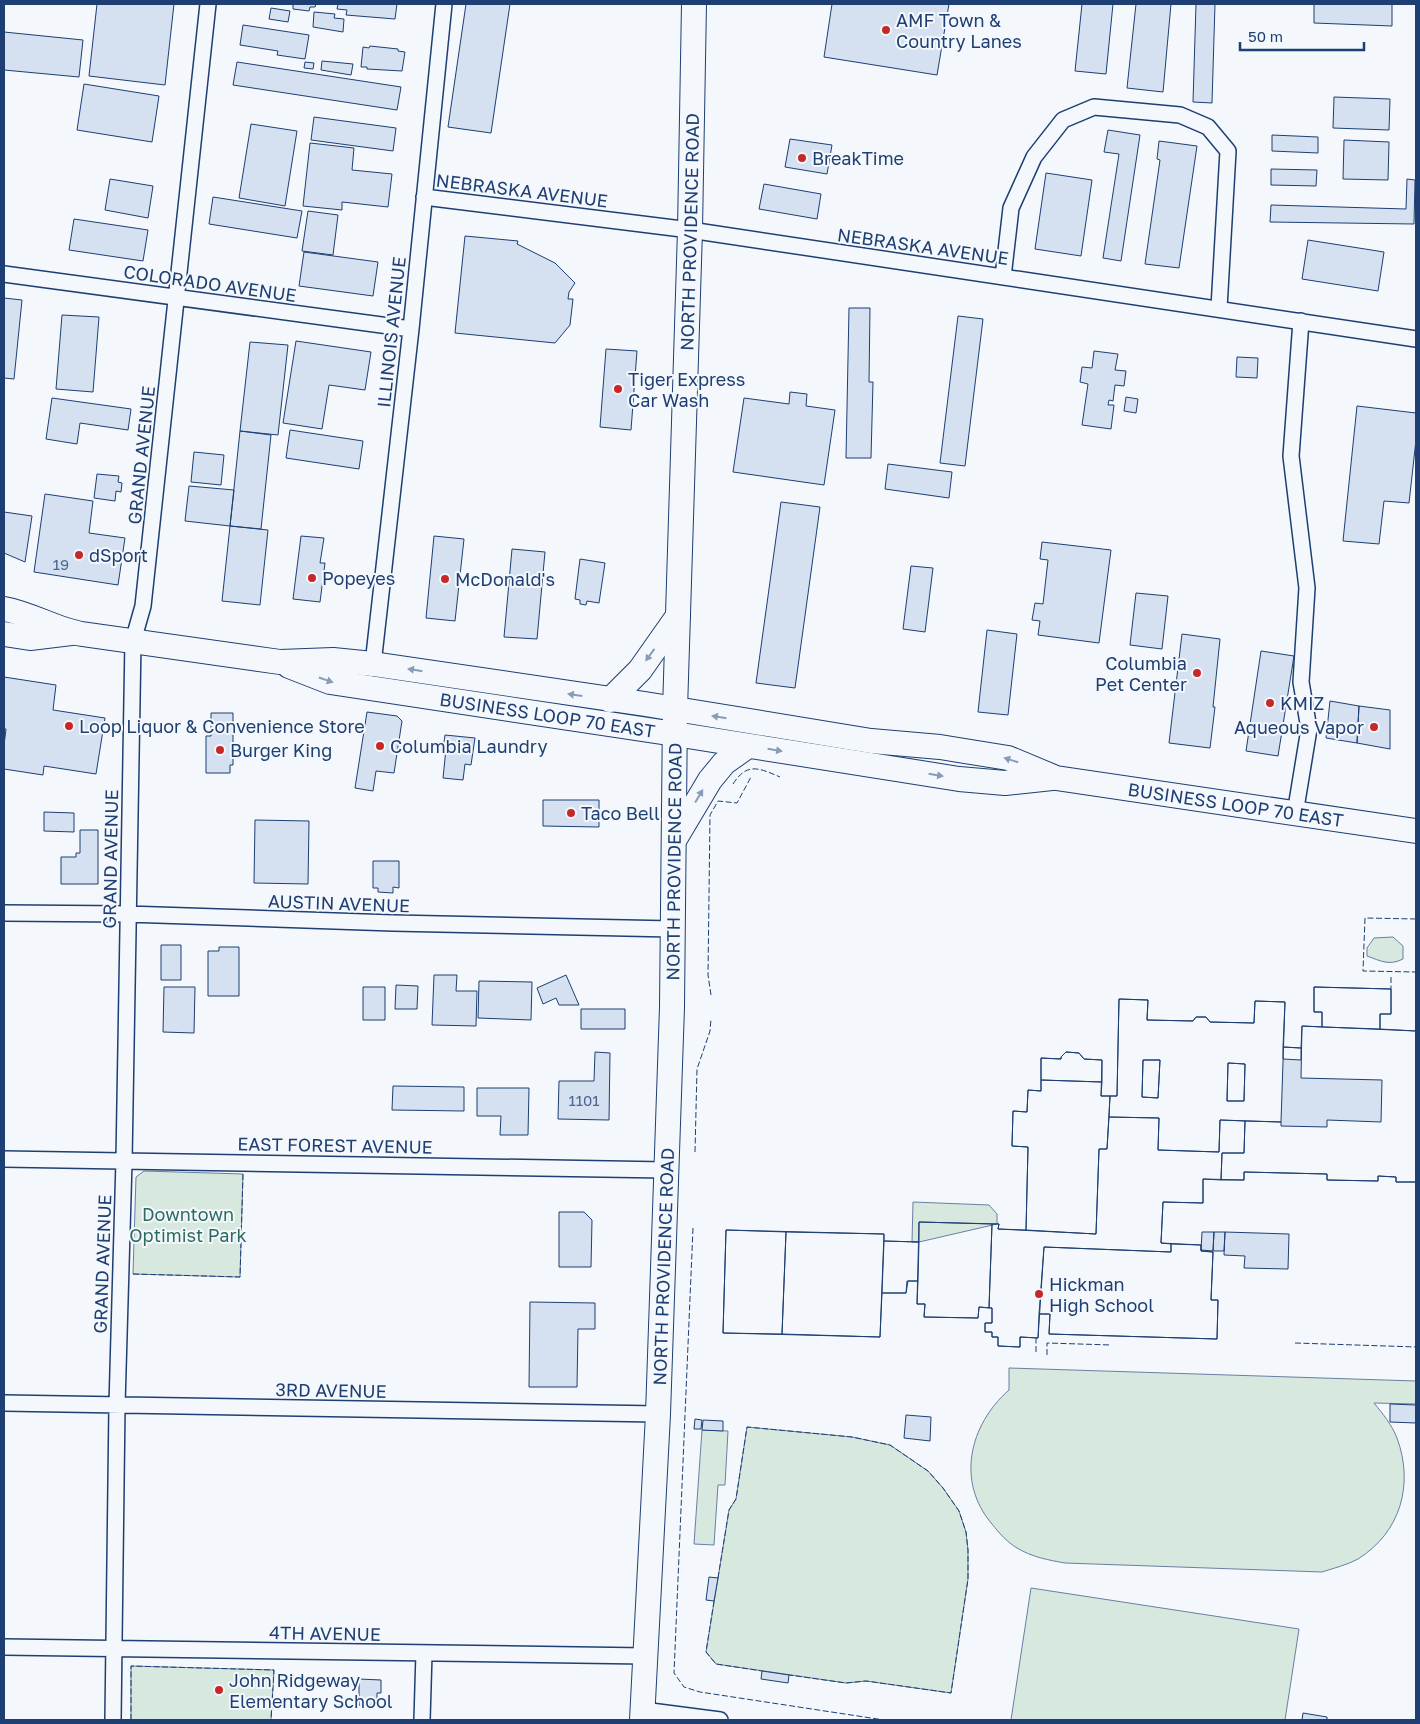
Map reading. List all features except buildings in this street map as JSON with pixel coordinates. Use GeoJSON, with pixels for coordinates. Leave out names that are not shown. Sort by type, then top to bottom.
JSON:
{"type":"FeatureCollection","features":[{"type":"Feature","properties":{"kind":"main road","name":"NORTH PROVIDENCE ROAD"},"geometry":{"type":"LineString","coordinates":[[642,1715],[658,1414],[674,929],[675,710],[690,230],[694,4]]}},
{"type":"Feature","properties":{"kind":"main road","name":"BUSINESS LOOP 70 EAST"},"geometry":{"type":"LineString","coordinates":[[4,609],[29,614],[74,632],[280,662],[333,660],[373,664],[871,741],[940,748],[1008,758],[1056,778],[1416,831]]}},
{"type":"Feature","properties":{"kind":"main road"},"geometry":{"type":"LineString","coordinates":[[610,700],[640,670],[678,616]]}},
{"type":"Feature","properties":{"kind":"main road","name":"BUSINESS LOOP 70 EAST"},"geometry":{"type":"LineString","coordinates":[[4,634],[30,638],[74,632]]}},
{"type":"Feature","properties":{"kind":"main road","name":"BUSINESS LOOP 70 EAST"},"geometry":{"type":"LineString","coordinates":[[280,662],[330,682],[959,779],[1005,783],[1056,778]]}},
{"type":"Feature","properties":{"kind":"main road"},"geometry":{"type":"LineString","coordinates":[[675,838],[710,780],[724,763],[748,746]]}},
{"type":"Feature","properties":{"kind":"street","name":"GRAND AVENUE"},"geometry":{"type":"LineString","coordinates":[[113,1720],[117,1405],[124,1161],[133,641],[143,606],[208,4]]}},
{"type":"Feature","properties":{"kind":"street","name":"ILLINOIS AVENUE"},"geometry":{"type":"LineString","coordinates":[[373,664],[444,4]]}},
{"type":"Feature","properties":{"kind":"street"},"geometry":{"type":"LineString","coordinates":[[1003,277],[1011,208],[1034,157],[1063,120],[1094,107],[1180,115],[1208,126],[1228,151],[1219,308]]}},
{"type":"Feature","properties":{"kind":"street","name":"NEBRASKA AVENUE"},"geometry":{"type":"LineString","coordinates":[[424,197],[690,230],[1300,320],[1416,339]]}},
{"type":"Feature","properties":{"kind":"street","name":"COLORADO AVENUE"},"geometry":{"type":"LineString","coordinates":[[4,274],[410,329]]}},
{"type":"Feature","properties":{"kind":"street"},"geometry":{"type":"LineString","coordinates":[[1295,814],[1310,729],[1301,682],[1307,588],[1291,456],[1300,320]]}},
{"type":"Feature","properties":{"kind":"street","name":"AUSTIN AVENUE"},"geometry":{"type":"LineString","coordinates":[[4,913],[128,914],[364,922],[674,929]]}},
{"type":"Feature","properties":{"kind":"street","name":"EAST FOREST AVENUE"},"geometry":{"type":"LineString","coordinates":[[4,1159],[666,1170]]}},
{"type":"Feature","properties":{"kind":"street","name":"3RD AVENUE"},"geometry":{"type":"LineString","coordinates":[[4,1403],[658,1414]]}},
{"type":"Feature","properties":{"kind":"street","name":"4TH AVENUE"},"geometry":{"type":"LineString","coordinates":[[4,1647],[646,1656]]}},
{"type":"Feature","properties":{"kind":"street"},"geometry":{"type":"LineString","coordinates":[[422,1720],[424,1653]]}},
{"type":"Feature","properties":{"kind":"street"},"geometry":{"type":"LineString","coordinates":[[642,1715],[720,1720]]}},
{"type":"Feature","properties":{"kind":"green space"},"geometry":{"type":"Polygon","coordinates":[[[1393,937],[1403,946],[1403,959],[1389,962],[1367,956],[1367,948],[1374,938],[1393,937]]]}},
{"type":"Feature","properties":{"kind":"green space","name":"Downtown Optimist Park"},"geometry":{"type":"Polygon","coordinates":[[[144,1171],[243,1174],[240,1277],[133,1274],[136,1177],[144,1171]]]}},
{"type":"Feature","properties":{"kind":"green space"},"geometry":{"type":"Polygon","coordinates":[[[913,1202],[989,1205],[997,1214],[997,1224],[912,1242],[913,1202]]]}},
{"type":"Feature","properties":{"kind":"green space"},"geometry":{"type":"Polygon","coordinates":[[[1009,1368],[1416,1381],[1416,1404],[1374,1403],[1393,1429],[1402,1455],[1404,1473],[1400,1506],[1394,1521],[1385,1535],[1373,1548],[1354,1561],[1322,1572],[1065,1563],[1034,1556],[1013,1546],[992,1524],[981,1508],[974,1490],[971,1472],[972,1454],[984,1420],[995,1404],[1009,1390],[1009,1368]]]}},
{"type":"Feature","properties":{"kind":"green space"},"geometry":{"type":"Polygon","coordinates":[[[747,1427],[852,1437],[890,1445],[928,1471],[943,1488],[959,1511],[966,1532],[968,1550],[968,1579],[951,1693],[866,1681],[846,1683],[716,1664],[706,1652],[729,1510],[736,1499],[747,1427]]]}},
{"type":"Feature","properties":{"kind":"green space"},"geometry":{"type":"Polygon","coordinates":[[[702,1430],[728,1431],[725,1485],[718,1485],[714,1545],[694,1544],[702,1430]]]}},
{"type":"Feature","properties":{"kind":"green space"},"geometry":{"type":"Polygon","coordinates":[[[1031,1588],[1299,1629],[1285,1720],[1011,1720],[1031,1588]]]}},
{"type":"Feature","properties":{"kind":"green space","name":"John Ridgeway Elementary School"},"geometry":{"type":"Polygon","coordinates":[[[131,1666],[274,1670],[271,1720],[131,1720],[131,1666]]]}},
{"type":"Feature","properties":{"kind":"fence"},"geometry":{"type":"LineString","coordinates":[[733,784],[743,772],[754,769],[760,769],[780,777]]}},
{"type":"Feature","properties":{"kind":"fence"},"geometry":{"type":"LineString","coordinates":[[711,995],[708,975],[710,815],[718,801],[737,803],[751,777]]}},
{"type":"Feature","properties":{"kind":"fence"},"geometry":{"type":"LineString","coordinates":[[1416,919],[1365,918],[1363,971],[1416,972]]}},
{"type":"Feature","properties":{"kind":"fence"},"geometry":{"type":"LineString","coordinates":[[1391,977],[1391,989]]}},
{"type":"Feature","properties":{"kind":"fence"},"geometry":{"type":"LineString","coordinates":[[695,1152],[697,1069],[710,1031],[711,1019]]}},
{"type":"Feature","properties":{"kind":"fence"},"geometry":{"type":"LineString","coordinates":[[133,1274],[240,1277],[243,1174]]}},
{"type":"Feature","properties":{"kind":"fence"},"geometry":{"type":"LineString","coordinates":[[693,1228],[674,1673],[684,1687],[700,1692],[884,1720]]}},
{"type":"Feature","properties":{"kind":"fence"},"geometry":{"type":"LineString","coordinates":[[1036,1338],[1036,1352]]}},
{"type":"Feature","properties":{"kind":"fence"},"geometry":{"type":"LineString","coordinates":[[1047,1355],[1047,1343],[1111,1345]]}},
{"type":"Feature","properties":{"kind":"fence"},"geometry":{"type":"LineString","coordinates":[[1295,1343],[1416,1347]]}},
{"type":"Feature","properties":{"kind":"fence"},"geometry":{"type":"LineString","coordinates":[[718,1578],[729,1510],[736,1499],[747,1427],[852,1437],[890,1445],[928,1471],[943,1488],[959,1511],[966,1532],[968,1550],[968,1579],[951,1693],[866,1681],[846,1683],[789,1675]]}},
{"type":"Feature","properties":{"kind":"fence"},"geometry":{"type":"LineString","coordinates":[[714,1601],[706,1652],[716,1664],[762,1671]]}},
{"type":"Feature","properties":{"kind":"fence"},"geometry":{"type":"LineString","coordinates":[[131,1720],[131,1666],[274,1670],[271,1720]]}},
{"type":"Feature","properties":{"kind":"place","name":"AMF Town & Country Lanes"},"geometry":{"type":"Point","coordinates":[886,30]}},
{"type":"Feature","properties":{"kind":"place","name":"BreakTime"},"geometry":{"type":"Point","coordinates":[802,158]}},
{"type":"Feature","properties":{"kind":"place","name":"Tiger Express Car Wash"},"geometry":{"type":"Point","coordinates":[618,389]}},
{"type":"Feature","properties":{"kind":"place","name":"dSport"},"geometry":{"type":"Point","coordinates":[79,555]}},
{"type":"Feature","properties":{"kind":"place","name":"Popeyes"},"geometry":{"type":"Point","coordinates":[312,578]}},
{"type":"Feature","properties":{"kind":"place","name":"McDonald's"},"geometry":{"type":"Point","coordinates":[445,579]}},
{"type":"Feature","properties":{"kind":"place","name":"Columbia Pet Center"},"geometry":{"type":"Point","coordinates":[1197,673]}},
{"type":"Feature","properties":{"kind":"place","name":"KMIZ"},"geometry":{"type":"Point","coordinates":[1270,703]}},
{"type":"Feature","properties":{"kind":"place","name":"Loop Liquor & Convenience Store"},"geometry":{"type":"Point","coordinates":[69,726]}},
{"type":"Feature","properties":{"kind":"place","name":"Aqueous Vapor"},"geometry":{"type":"Point","coordinates":[1374,727]}},
{"type":"Feature","properties":{"kind":"place","name":"Columbia Laundry"},"geometry":{"type":"Point","coordinates":[380,746]}},
{"type":"Feature","properties":{"kind":"place","name":"Burger King"},"geometry":{"type":"Point","coordinates":[220,750]}},
{"type":"Feature","properties":{"kind":"place","name":"Taco Bell"},"geometry":{"type":"Point","coordinates":[571,813]}},
{"type":"Feature","properties":{"kind":"place","name":"Hickman High School"},"geometry":{"type":"Point","coordinates":[1039,1294]}},
{"type":"Feature","properties":{"kind":"place","name":"John Ridgeway Elementary School"},"geometry":{"type":"Point","coordinates":[219,1690]}}]}
